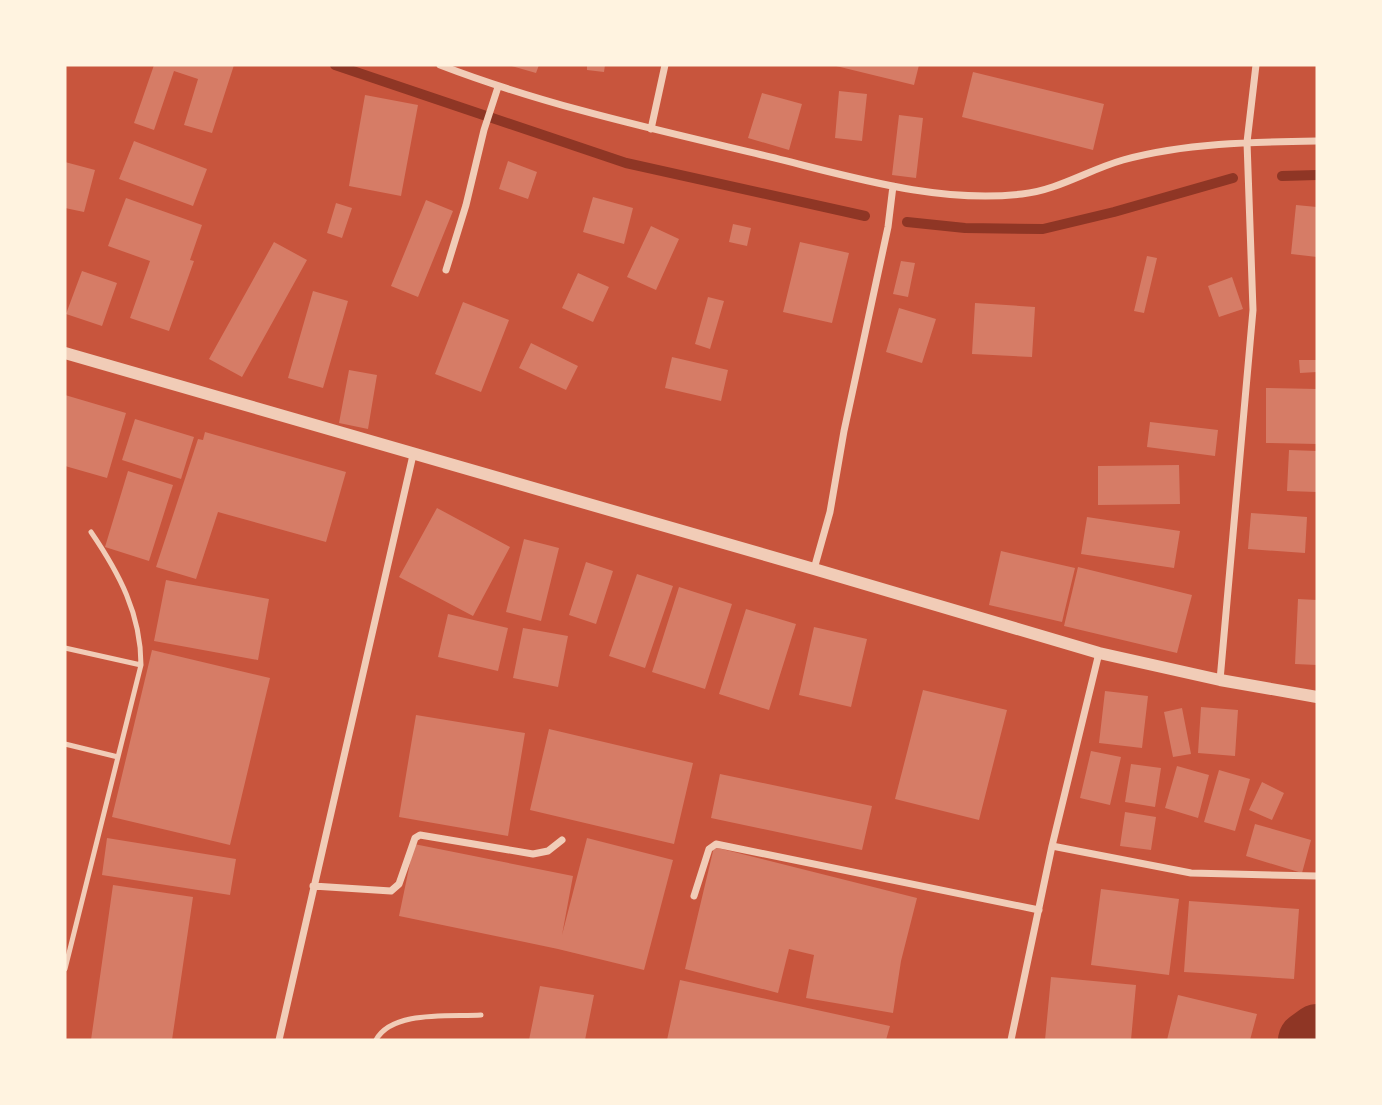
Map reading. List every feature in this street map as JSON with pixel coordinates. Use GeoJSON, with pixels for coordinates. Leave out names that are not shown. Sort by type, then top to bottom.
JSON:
{"type":"FeatureCollection","features":[{"type":"Feature","properties":{"kind":"street"},"geometry":{"type":"LineString","coordinates":[[440,65],[498,87],[651,129],[893,186],[968,196],[1023,194],[1053,188],[1120,161],[1160,151],[1247,142],[1317,141]]}},
{"type":"Feature","properties":{"kind":"street"},"geometry":{"type":"LineString","coordinates":[[651,129],[665,65]]}},
{"type":"Feature","properties":{"kind":"street"},"geometry":{"type":"LineString","coordinates":[[1220,680],[1253,310],[1247,142],[1256,65]]}},
{"type":"Feature","properties":{"kind":"street"},"geometry":{"type":"LineString","coordinates":[[446,270],[498,87]]}},
{"type":"Feature","properties":{"kind":"street"},"geometry":{"type":"LineString","coordinates":[[814,569],[830,512],[844,431],[888,227],[893,186]]}},
{"type":"Feature","properties":{"kind":"street"},"geometry":{"type":"LineString","coordinates":[[65,353],[1099,653],[1220,680],[1317,696]]}},
{"type":"Feature","properties":{"kind":"street"},"geometry":{"type":"LineString","coordinates":[[279,1040],[412,455]]}},
{"type":"Feature","properties":{"kind":"street"},"geometry":{"type":"LineString","coordinates":[[1011,1040],[1052,846],[1099,653]]}},
{"type":"Feature","properties":{"kind":"street"},"geometry":{"type":"LineString","coordinates":[[313,886],[391,891],[399,884],[415,838],[420,835],[533,854],[548,851],[562,840]]}},
{"type":"Feature","properties":{"kind":"street"},"geometry":{"type":"LineString","coordinates":[[694,896],[709,849],[716,844],[1039,910]]}},
{"type":"Feature","properties":{"kind":"street"},"geometry":{"type":"LineString","coordinates":[[1052,846],[1191,873],[1317,876]]}},
{"type":"Feature","properties":{"kind":"lane"},"geometry":{"type":"LineString","coordinates":[[65,969],[141,665],[140,637],[121,579],[91,532]]}},
{"type":"Feature","properties":{"kind":"lane"},"geometry":{"type":"LineString","coordinates":[[65,648],[141,665]]}},
{"type":"Feature","properties":{"kind":"lane"},"geometry":{"type":"LineString","coordinates":[[65,744],[118,757]]}},
{"type":"Feature","properties":{"kind":"lane"},"geometry":{"type":"LineString","coordinates":[[376,1040],[379,1034],[404,1019],[481,1015]]}},
{"type":"Feature","properties":{"kind":"building"},"geometry":{"type":"Polygon","coordinates":[[[154,65],[234,65],[212,133],[184,125],[198,79],[174,71],[154,130],[134,123],[154,65]]]}},
{"type":"Feature","properties":{"kind":"building"},"geometry":{"type":"Polygon","coordinates":[[[508,65],[539,65],[536,73],[508,65]]]}},
{"type":"Feature","properties":{"kind":"building"},"geometry":{"type":"Polygon","coordinates":[[[587,65],[605,65],[604,72],[587,70],[587,65]]]}},
{"type":"Feature","properties":{"kind":"building"},"geometry":{"type":"Polygon","coordinates":[[[832,65],[919,65],[914,85],[832,65]]]}},
{"type":"Feature","properties":{"kind":"building"},"geometry":{"type":"Polygon","coordinates":[[[973,72],[1104,104],[1093,150],[962,117],[973,72]]]}},
{"type":"Feature","properties":{"kind":"building"},"geometry":{"type":"Polygon","coordinates":[[[839,91],[867,94],[862,141],[835,138],[839,91]]]}},
{"type":"Feature","properties":{"kind":"building"},"geometry":{"type":"Polygon","coordinates":[[[762,93],[802,104],[789,150],[748,138],[762,93]]]}},
{"type":"Feature","properties":{"kind":"building"},"geometry":{"type":"Polygon","coordinates":[[[365,95],[418,105],[401,196],[349,186],[365,95]]]}},
{"type":"Feature","properties":{"kind":"building"},"geometry":{"type":"Polygon","coordinates":[[[899,115],[923,118],[916,178],[892,175],[899,115]]]}},
{"type":"Feature","properties":{"kind":"building"},"geometry":{"type":"Polygon","coordinates":[[[134,141],[207,169],[193,206],[119,179],[134,141]]]}},
{"type":"Feature","properties":{"kind":"building"},"geometry":{"type":"Polygon","coordinates":[[[508,161],[537,172],[528,199],[499,189],[508,161]]]}},
{"type":"Feature","properties":{"kind":"building"},"geometry":{"type":"Polygon","coordinates":[[[65,162],[95,170],[84,212],[65,208],[65,162]]]}},
{"type":"Feature","properties":{"kind":"building"},"geometry":{"type":"Polygon","coordinates":[[[593,197],[633,208],[624,244],[583,232],[593,197]]]}},
{"type":"Feature","properties":{"kind":"building"},"geometry":{"type":"Polygon","coordinates":[[[126,198],[202,225],[190,260],[194,261],[169,331],[130,318],[150,261],[108,246],[126,198]]]}},
{"type":"Feature","properties":{"kind":"building"},"geometry":{"type":"Polygon","coordinates":[[[426,200],[453,211],[418,297],[391,286],[426,200]]]}},
{"type":"Feature","properties":{"kind":"building"},"geometry":{"type":"Polygon","coordinates":[[[336,203],[352,208],[342,238],[327,233],[336,203]]]}},
{"type":"Feature","properties":{"kind":"building"},"geometry":{"type":"Polygon","coordinates":[[[1296,205],[1317,207],[1317,257],[1291,254],[1296,205]]]}},
{"type":"Feature","properties":{"kind":"building"},"geometry":{"type":"Polygon","coordinates":[[[733,224],[751,228],[747,246],[729,242],[733,224]]]}},
{"type":"Feature","properties":{"kind":"building"},"geometry":{"type":"Polygon","coordinates":[[[651,226],[679,239],[656,290],[627,277],[651,226]]]}},
{"type":"Feature","properties":{"kind":"building"},"geometry":{"type":"Polygon","coordinates":[[[274,242],[307,260],[242,377],[209,359],[274,242]]]}},
{"type":"Feature","properties":{"kind":"building"},"geometry":{"type":"Polygon","coordinates":[[[800,242],[849,253],[832,323],[783,312],[800,242]]]}},
{"type":"Feature","properties":{"kind":"building"},"geometry":{"type":"Polygon","coordinates":[[[1147,256],[1157,258],[1144,313],[1134,311],[1147,256]]]}},
{"type":"Feature","properties":{"kind":"building"},"geometry":{"type":"Polygon","coordinates":[[[901,261],[915,263],[908,297],[893,294],[901,261]]]}},
{"type":"Feature","properties":{"kind":"building"},"geometry":{"type":"Polygon","coordinates":[[[82,271],[117,283],[102,326],[66,314],[82,271]]]}},
{"type":"Feature","properties":{"kind":"building"},"geometry":{"type":"Polygon","coordinates":[[[578,273],[609,287],[593,322],[562,308],[578,273]]]}},
{"type":"Feature","properties":{"kind":"building"},"geometry":{"type":"Polygon","coordinates":[[[1232,277],[1243,309],[1219,317],[1208,286],[1232,277]]]}},
{"type":"Feature","properties":{"kind":"building"},"geometry":{"type":"Polygon","coordinates":[[[313,291],[348,301],[323,388],[288,378],[313,291]]]}},
{"type":"Feature","properties":{"kind":"building"},"geometry":{"type":"Polygon","coordinates":[[[708,297],[724,301],[710,349],[695,344],[708,297]]]}},
{"type":"Feature","properties":{"kind":"building"},"geometry":{"type":"Polygon","coordinates":[[[463,302],[509,320],[481,392],[435,374],[463,302]]]}},
{"type":"Feature","properties":{"kind":"building"},"geometry":{"type":"Polygon","coordinates":[[[975,303],[1035,307],[1032,357],[972,354],[975,303]]]}},
{"type":"Feature","properties":{"kind":"building"},"geometry":{"type":"Polygon","coordinates":[[[899,308],[936,319],[922,363],[886,352],[899,308]]]}},
{"type":"Feature","properties":{"kind":"building"},"geometry":{"type":"Polygon","coordinates":[[[531,343],[578,366],[566,390],[519,368],[531,343]]]}},
{"type":"Feature","properties":{"kind":"building"},"geometry":{"type":"Polygon","coordinates":[[[672,357],[728,370],[721,401],[665,388],[672,357]]]}},
{"type":"Feature","properties":{"kind":"building"},"geometry":{"type":"Polygon","coordinates":[[[1299,360],[1317,360],[1317,372],[1300,373],[1299,360]]]}},
{"type":"Feature","properties":{"kind":"building"},"geometry":{"type":"Polygon","coordinates":[[[349,370],[377,375],[368,429],[339,423],[349,370]]]}},
{"type":"Feature","properties":{"kind":"building"},"geometry":{"type":"Polygon","coordinates":[[[1266,388],[1317,389],[1317,444],[1266,443],[1266,388]]]}},
{"type":"Feature","properties":{"kind":"building"},"geometry":{"type":"Polygon","coordinates":[[[65,395],[126,413],[107,478],[65,466],[65,395]]]}},
{"type":"Feature","properties":{"kind":"building"},"geometry":{"type":"Polygon","coordinates":[[[135,419],[194,437],[181,479],[122,460],[135,419]]]}},
{"type":"Feature","properties":{"kind":"building"},"geometry":{"type":"Polygon","coordinates":[[[1150,422],[1218,430],[1215,456],[1147,447],[1150,422]]]}},
{"type":"Feature","properties":{"kind":"building"},"geometry":{"type":"Polygon","coordinates":[[[205,432],[346,472],[326,542],[218,512],[196,579],[156,567],[198,439],[203,440],[205,432]]]}},
{"type":"Feature","properties":{"kind":"building"},"geometry":{"type":"Polygon","coordinates":[[[1289,450],[1317,451],[1317,492],[1287,491],[1289,450]]]}},
{"type":"Feature","properties":{"kind":"building"},"geometry":{"type":"Polygon","coordinates":[[[1179,465],[1180,504],[1098,505],[1098,466],[1179,465]]]}},
{"type":"Feature","properties":{"kind":"building"},"geometry":{"type":"Polygon","coordinates":[[[128,471],[173,485],[149,561],[105,547],[128,471]]]}},
{"type":"Feature","properties":{"kind":"building"},"geometry":{"type":"Polygon","coordinates":[[[437,508],[510,547],[473,616],[399,577],[437,508]]]}},
{"type":"Feature","properties":{"kind":"building"},"geometry":{"type":"Polygon","coordinates":[[[1251,513],[1307,517],[1305,553],[1248,549],[1251,513]]]}},
{"type":"Feature","properties":{"kind":"building"},"geometry":{"type":"Polygon","coordinates":[[[1087,517],[1180,531],[1174,568],[1081,554],[1087,517]]]}},
{"type":"Feature","properties":{"kind":"building"},"geometry":{"type":"Polygon","coordinates":[[[524,539],[559,548],[541,621],[506,612],[524,539]]]}},
{"type":"Feature","properties":{"kind":"building"},"geometry":{"type":"Polygon","coordinates":[[[1001,551],[1075,568],[1062,622],[989,605],[1001,551]]]}},
{"type":"Feature","properties":{"kind":"building"},"geometry":{"type":"Polygon","coordinates":[[[586,562],[613,571],[596,624],[569,615],[586,562]]]}},
{"type":"Feature","properties":{"kind":"building"},"geometry":{"type":"Polygon","coordinates":[[[1078,567],[1192,595],[1177,653],[1064,626],[1078,567]]]}},
{"type":"Feature","properties":{"kind":"building"},"geometry":{"type":"Polygon","coordinates":[[[637,574],[673,586],[645,668],[609,656],[637,574]]]}},
{"type":"Feature","properties":{"kind":"building"},"geometry":{"type":"Polygon","coordinates":[[[166,580],[269,599],[258,660],[154,641],[166,580]]]}},
{"type":"Feature","properties":{"kind":"building"},"geometry":{"type":"Polygon","coordinates":[[[679,587],[732,604],[705,689],[652,672],[679,587]]]}},
{"type":"Feature","properties":{"kind":"building"},"geometry":{"type":"Polygon","coordinates":[[[1298,599],[1317,600],[1317,665],[1295,664],[1298,599]]]}},
{"type":"Feature","properties":{"kind":"building"},"geometry":{"type":"Polygon","coordinates":[[[746,609],[796,624],[769,710],[719,694],[746,609]]]}},
{"type":"Feature","properties":{"kind":"building"},"geometry":{"type":"Polygon","coordinates":[[[448,614],[508,628],[498,671],[438,657],[448,614]]]}},
{"type":"Feature","properties":{"kind":"building"},"geometry":{"type":"Polygon","coordinates":[[[814,627],[867,639],[851,707],[799,695],[814,627]]]}},
{"type":"Feature","properties":{"kind":"building"},"geometry":{"type":"Polygon","coordinates":[[[523,628],[568,636],[558,687],[513,678],[523,628]]]}},
{"type":"Feature","properties":{"kind":"building"},"geometry":{"type":"Polygon","coordinates":[[[152,650],[270,678],[230,845],[112,817],[152,650]]]}},
{"type":"Feature","properties":{"kind":"building"},"geometry":{"type":"Polygon","coordinates":[[[923,690],[1007,710],[979,820],[895,799],[923,690]]]}},
{"type":"Feature","properties":{"kind":"building"},"geometry":{"type":"Polygon","coordinates":[[[1105,691],[1148,696],[1142,748],[1099,743],[1105,691]]]}},
{"type":"Feature","properties":{"kind":"building"},"geometry":{"type":"Polygon","coordinates":[[[1201,707],[1238,710],[1235,756],[1198,753],[1201,707]]]}},
{"type":"Feature","properties":{"kind":"building"},"geometry":{"type":"Polygon","coordinates":[[[1182,708],[1191,754],[1173,757],[1164,712],[1182,708]]]}},
{"type":"Feature","properties":{"kind":"building"},"geometry":{"type":"Polygon","coordinates":[[[416,715],[525,733],[508,836],[399,817],[416,715]]]}},
{"type":"Feature","properties":{"kind":"building"},"geometry":{"type":"Polygon","coordinates":[[[549,729],[693,763],[674,844],[530,810],[549,729]]]}},
{"type":"Feature","properties":{"kind":"building"},"geometry":{"type":"Polygon","coordinates":[[[1091,751],[1121,757],[1110,805],[1080,798],[1091,751]]]}},
{"type":"Feature","properties":{"kind":"building"},"geometry":{"type":"Polygon","coordinates":[[[1131,764],[1161,768],[1155,807],[1125,802],[1131,764]]]}},
{"type":"Feature","properties":{"kind":"building"},"geometry":{"type":"Polygon","coordinates":[[[1177,766],[1209,775],[1198,818],[1165,808],[1177,766]]]}},
{"type":"Feature","properties":{"kind":"building"},"geometry":{"type":"Polygon","coordinates":[[[1219,770],[1250,779],[1235,831],[1204,822],[1219,770]]]}},
{"type":"Feature","properties":{"kind":"building"},"geometry":{"type":"Polygon","coordinates":[[[720,774],[872,806],[862,850],[711,818],[720,774]]]}},
{"type":"Feature","properties":{"kind":"building"},"geometry":{"type":"Polygon","coordinates":[[[1262,782],[1284,793],[1272,820],[1249,810],[1262,782]]]}},
{"type":"Feature","properties":{"kind":"building"},"geometry":{"type":"Polygon","coordinates":[[[1125,812],[1156,817],[1151,850],[1120,846],[1125,812]]]}},
{"type":"Feature","properties":{"kind":"building"},"geometry":{"type":"Polygon","coordinates":[[[1255,824],[1311,840],[1302,873],[1246,856],[1255,824]]]}},
{"type":"Feature","properties":{"kind":"building"},"geometry":{"type":"Polygon","coordinates":[[[107,838],[236,859],[230,895],[102,875],[107,838]]]}},
{"type":"Feature","properties":{"kind":"building"},"geometry":{"type":"Polygon","coordinates":[[[587,838],[673,860],[644,970],[399,916],[414,844],[573,876],[562,935],[587,838]]]}},
{"type":"Feature","properties":{"kind":"building"},"geometry":{"type":"Polygon","coordinates":[[[714,847],[917,898],[901,961],[893,1013],[806,998],[814,955],[789,949],[778,993],[685,969],[714,847]]]}},
{"type":"Feature","properties":{"kind":"building"},"geometry":{"type":"Polygon","coordinates":[[[113,885],[193,897],[172,1040],[91,1040],[113,885]]]}},
{"type":"Feature","properties":{"kind":"building"},"geometry":{"type":"Polygon","coordinates":[[[1101,889],[1179,899],[1169,975],[1091,965],[1101,889]]]}},
{"type":"Feature","properties":{"kind":"building"},"geometry":{"type":"Polygon","coordinates":[[[1189,901],[1299,909],[1294,979],[1184,972],[1189,901]]]}},
{"type":"Feature","properties":{"kind":"building"},"geometry":{"type":"Polygon","coordinates":[[[1051,977],[1136,985],[1131,1040],[1045,1040],[1051,977]]]}},
{"type":"Feature","properties":{"kind":"building"},"geometry":{"type":"Polygon","coordinates":[[[680,980],[890,1026],[886,1040],[667,1040],[680,980]]]}},
{"type":"Feature","properties":{"kind":"building"},"geometry":{"type":"Polygon","coordinates":[[[540,986],[594,995],[585,1040],[529,1040],[540,986]]]}},
{"type":"Feature","properties":{"kind":"building"},"geometry":{"type":"Polygon","coordinates":[[[1178,995],[1257,1014],[1250,1040],[1167,1040],[1178,995]]]}},
{"type":"Feature","properties":{"kind":"waterway"},"geometry":{"type":"LineString","coordinates":[[335,65],[626,163],[865,216]]}},
{"type":"Feature","properties":{"kind":"waterway"},"geometry":{"type":"LineString","coordinates":[[1282,176],[1317,175]]}},
{"type":"Feature","properties":{"kind":"waterway"},"geometry":{"type":"LineString","coordinates":[[907,222],[965,228],[1043,229],[1233,178]]}},
{"type":"Feature","properties":{"kind":"waterway"},"geometry":{"type":"LineString","coordinates":[[1306,1040],[1317,1032]]}}]}
